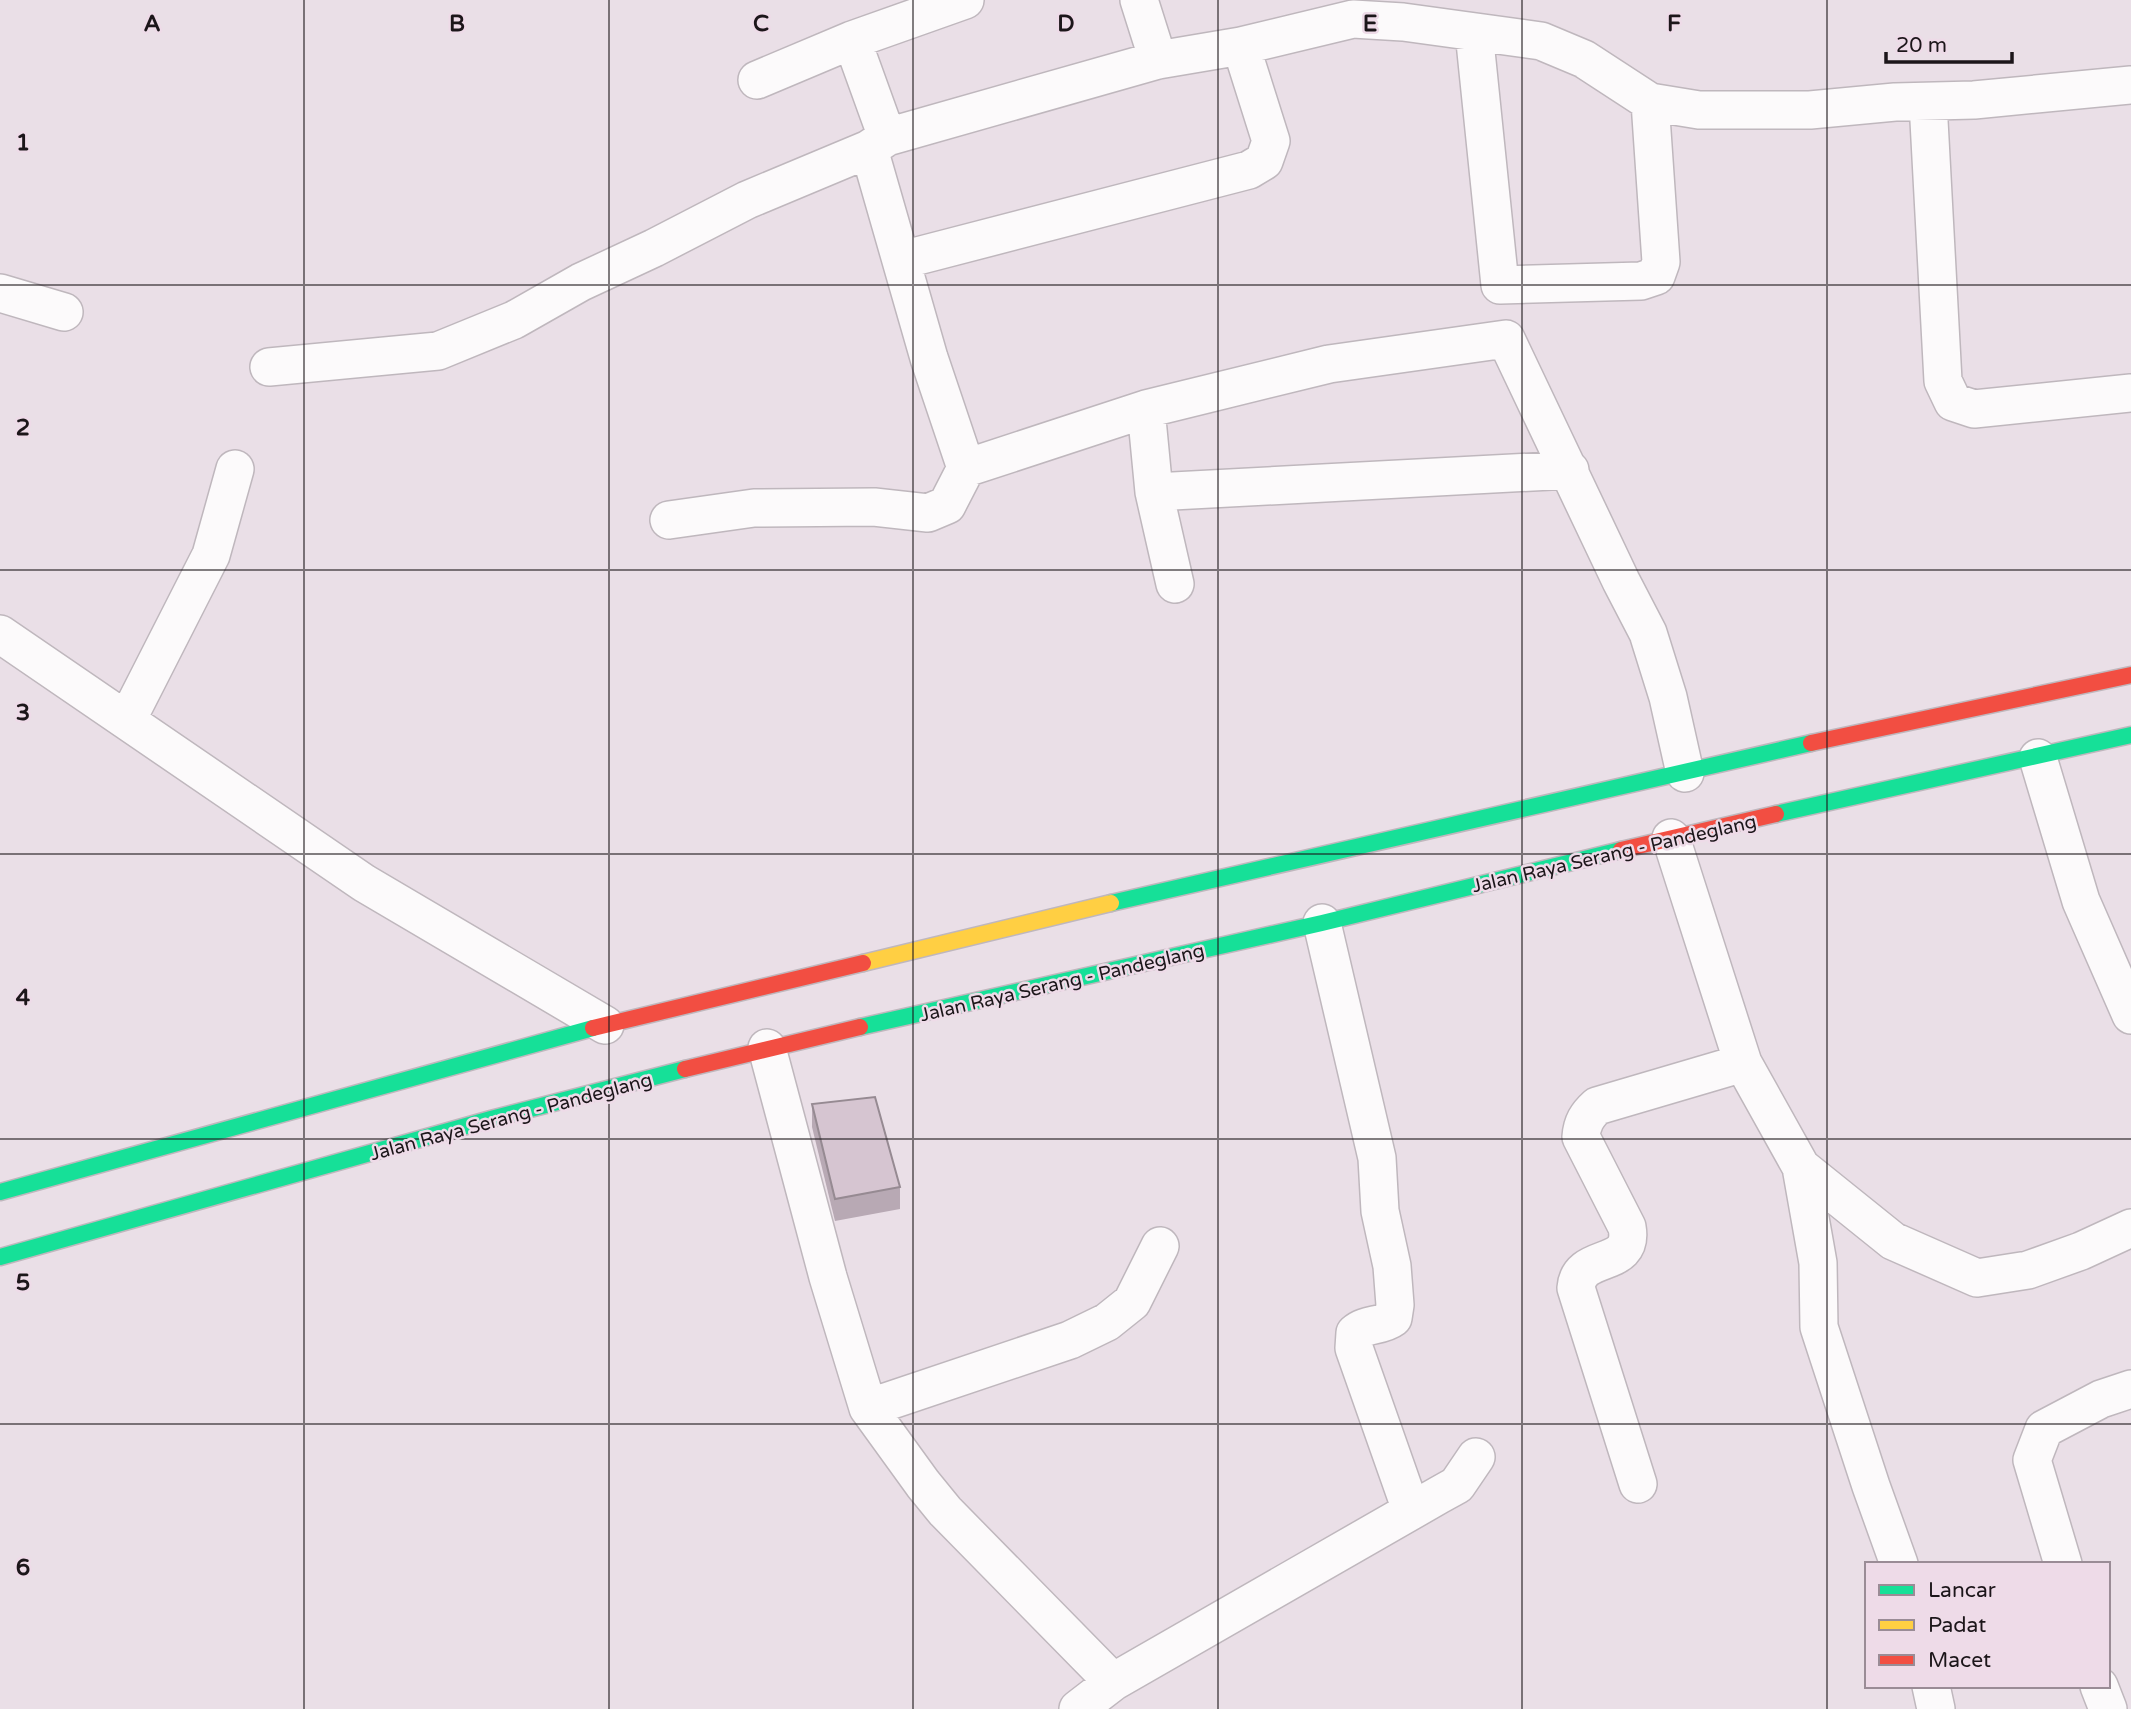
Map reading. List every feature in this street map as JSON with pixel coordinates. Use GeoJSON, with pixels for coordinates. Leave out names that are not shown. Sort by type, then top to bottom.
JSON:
{"type":"FeatureCollection","features":[{"type":"Feature","properties":{"kind":"highway"},"geometry":{"type":"LineString","coordinates":[[0,1192],[605,1024],[1203,881],[1964,709],[2131,675]]}},
{"type":"Feature","properties":{"kind":"highway","name":"Jalan Raya Serang - Pandeglang"},"geometry":{"type":"LineString","coordinates":[[0,1257],[491,1119],[767,1048],[1322,923],[1671,838],[2131,736]]}},
{"type":"Feature","properties":{"kind":"street"},"geometry":{"type":"LineString","coordinates":[[757,80],[852,40],[965,0]]}},
{"type":"Feature","properties":{"kind":"street"},"geometry":{"type":"LineString","coordinates":[[1139,0],[1158,60]]}},
{"type":"Feature","properties":{"kind":"street"},"geometry":{"type":"LineString","coordinates":[[268,367],[438,351],[514,320],[581,282],[747,200],[878,143],[1158,60],[1241,46],[1353,19],[1403,22],[1541,41],[1584,60],[1650,102],[1699,110],[1810,110],[2131,85]]}},
{"type":"Feature","properties":{"kind":"street"},"geometry":{"type":"LineString","coordinates":[[1474,32],[1506,339],[1648,633],[1668,697],[1685,773]]}},
{"type":"Feature","properties":{"kind":"street"},"geometry":{"type":"LineString","coordinates":[[852,40],[878,143],[902,260],[929,358],[966,468]]}},
{"type":"Feature","properties":{"kind":"street"},"geometry":{"type":"LineString","coordinates":[[902,260],[1249,170],[1264,161],[1271,141],[1241,46]]}},
{"type":"Feature","properties":{"kind":"street"},"geometry":{"type":"LineString","coordinates":[[1500,285],[1641,281],[1656,276],[1661,261],[1650,102]]}},
{"type":"Feature","properties":{"kind":"street"},"geometry":{"type":"LineString","coordinates":[[1928,102],[1943,381],[1953,402],[1974,409],[2131,393]]}},
{"type":"Feature","properties":{"kind":"street"},"geometry":{"type":"LineString","coordinates":[[0,293],[64,312]]}},
{"type":"Feature","properties":{"kind":"street"},"geometry":{"type":"LineString","coordinates":[[668,520],[754,508],[874,507],[928,513],[947,505],[966,468],[1146,409],[1329,364],[1506,339]]}},
{"type":"Feature","properties":{"kind":"street"},"geometry":{"type":"LineString","coordinates":[[1146,409],[1154,492],[1175,584]]}},
{"type":"Feature","properties":{"kind":"street"},"geometry":{"type":"LineString","coordinates":[[127,720],[211,555],[235,469]]}},
{"type":"Feature","properties":{"kind":"street"},"geometry":{"type":"LineString","coordinates":[[1154,492],[1570,470]]}},
{"type":"Feature","properties":{"kind":"street"},"geometry":{"type":"LineString","coordinates":[[0,634],[364,883],[605,1024]]}},
{"type":"Feature","properties":{"kind":"street"},"geometry":{"type":"LineString","coordinates":[[2038,758],[2081,901],[2131,1015]]}},
{"type":"Feature","properties":{"kind":"street"},"geometry":{"type":"LineString","coordinates":[[1671,838],[1743,1063],[1801,1167],[1818,1263],[1819,1327],[1898,1562]]}},
{"type":"Feature","properties":{"kind":"street"},"geometry":{"type":"LineString","coordinates":[[1322,923],[1377,1158],[1381,1211],[1392,1266],[1395,1306],[1393,1318],[1384,1324],[1362,1327],[1355,1333],[1354,1348],[1411,1510]]}},
{"type":"Feature","properties":{"kind":"street"},"geometry":{"type":"LineString","coordinates":[[767,1048],[828,1276],[868,1408],[945,1511],[1112,1682]]}},
{"type":"Feature","properties":{"kind":"street"},"geometry":{"type":"LineString","coordinates":[[1638,1484],[1576,1288],[1579,1273],[1619,1254],[1626,1248],[1629,1237],[1627,1227],[1581,1137],[1581,1129],[1589,1113],[1597,1106],[1743,1063]]}},
{"type":"Feature","properties":{"kind":"street"},"geometry":{"type":"LineString","coordinates":[[1801,1167],[1893,1241],[1977,1278],[2028,1270],[2081,1251],[2131,1228]]}},
{"type":"Feature","properties":{"kind":"street"},"geometry":{"type":"LineString","coordinates":[[868,1408],[1070,1340],[1107,1322],[1132,1302],[1160,1245]]}},
{"type":"Feature","properties":{"kind":"street"},"geometry":{"type":"LineString","coordinates":[[2062,1562],[2032,1460],[2044,1429],[2101,1399],[2131,1390]]}},
{"type":"Feature","properties":{"kind":"street"},"geometry":{"type":"LineString","coordinates":[[1078,1709],[1112,1682],[1457,1485],[1476,1457]]}},
{"type":"Feature","properties":{"kind":"street"},"geometry":{"type":"LineString","coordinates":[[1931,1688],[1936,1709]]}},
{"type":"Feature","properties":{"kind":"street"},"geometry":{"type":"LineString","coordinates":[[2100,1688],[2108,1709]]}},
{"type":"Feature","properties":{"kind":"building"},"geometry":{"type":"Polygon","coordinates":[[[875,1097],[900,1187],[835,1199],[812,1104],[875,1097]]]}},
{"type":"Feature","properties":{"kind":"traffic: fast"},"geometry":{"type":"LineString","coordinates":[[1776,814],[2131,735]]}},
{"type":"Feature","properties":{"kind":"traffic: fast"},"geometry":{"type":"LineString","coordinates":[[1111,903],[1811,743]]}},
{"type":"Feature","properties":{"kind":"traffic: fast"},"geometry":{"type":"LineString","coordinates":[[860,1027],[1322,923],[1621,850]]}},
{"type":"Feature","properties":{"kind":"traffic: fast"},"geometry":{"type":"LineString","coordinates":[[0,1192],[593,1028]]}},
{"type":"Feature","properties":{"kind":"traffic: fast"},"geometry":{"type":"LineString","coordinates":[[0,1257],[491,1119],[685,1069]]}},
{"type":"Feature","properties":{"kind":"traffic: slow"},"geometry":{"type":"LineString","coordinates":[[863,963],[1111,903]]}},
{"type":"Feature","properties":{"kind":"traffic: jam"},"geometry":{"type":"LineString","coordinates":[[1811,743],[2131,675]]}},
{"type":"Feature","properties":{"kind":"traffic: jam"},"geometry":{"type":"LineString","coordinates":[[1621,850],[1776,814]]}},
{"type":"Feature","properties":{"kind":"traffic: jam"},"geometry":{"type":"LineString","coordinates":[[593,1028],[863,963]]}},
{"type":"Feature","properties":{"kind":"traffic: jam"},"geometry":{"type":"LineString","coordinates":[[685,1069],[860,1027]]}}]}
